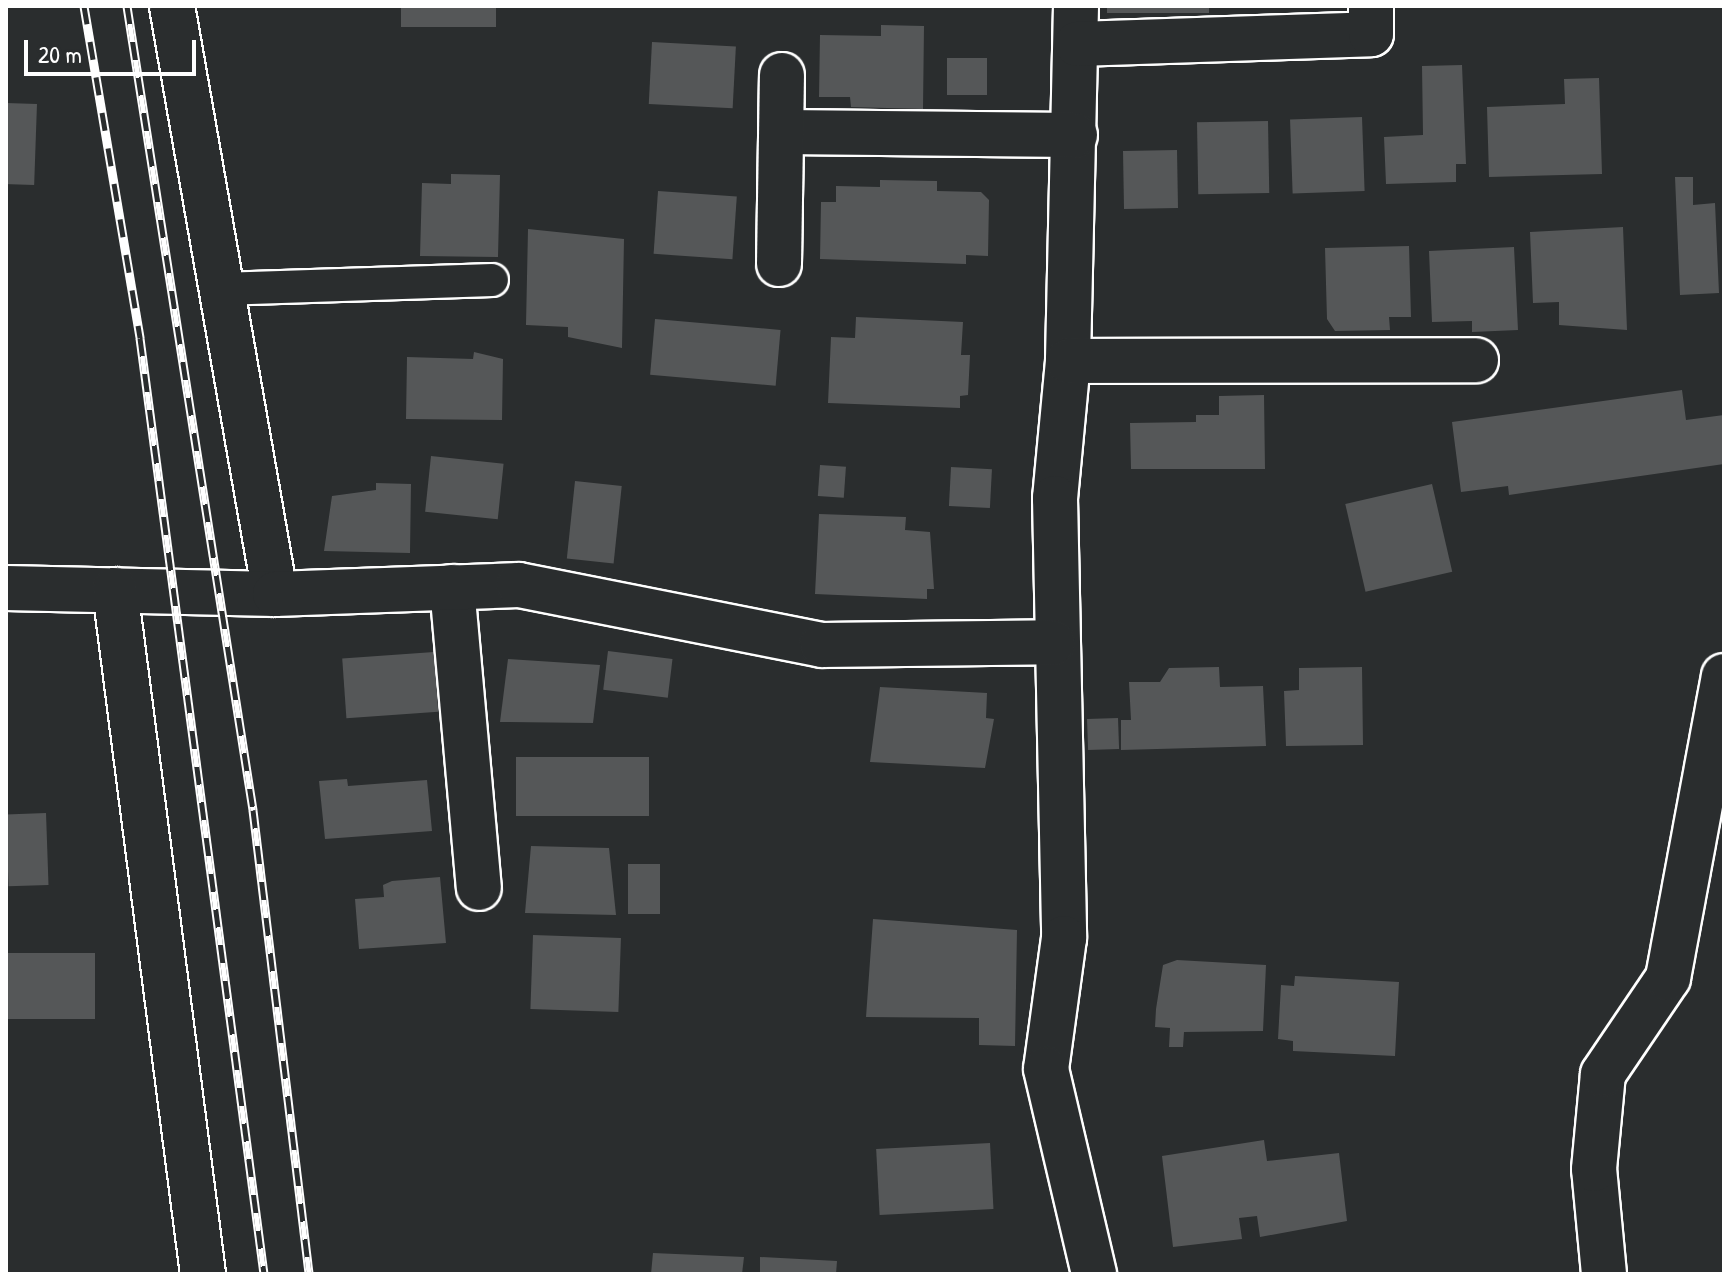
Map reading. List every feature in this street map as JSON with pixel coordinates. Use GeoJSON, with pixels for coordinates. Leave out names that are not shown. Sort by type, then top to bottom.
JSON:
{"type":"FeatureCollection","features":[{"type":"Feature","properties":{"kind":"street"},"geometry":{"type":"LineString","coordinates":[[172,6],[275,594]]}},
{"type":"Feature","properties":{"kind":"street"},"geometry":{"type":"LineString","coordinates":[[1094,1274],[1046,1069],[1064,938],[1065,821],[1053,642],[1055,498],[1068,361],[1077,25],[1371,34],[1371,6]]}},
{"type":"Feature","properties":{"kind":"street"},"geometry":{"type":"LineString","coordinates":[[779,264],[782,75]]}},
{"type":"Feature","properties":{"kind":"street"},"geometry":{"type":"LineString","coordinates":[[782,132],[1075,135]]}},
{"type":"Feature","properties":{"kind":"street"},"geometry":{"type":"LineString","coordinates":[[1068,361],[1476,360]]}},
{"type":"Feature","properties":{"kind":"street"},"geometry":{"type":"LineString","coordinates":[[6,588],[275,594],[519,585],[822,645],[1053,642]]}},
{"type":"Feature","properties":{"kind":"street"},"geometry":{"type":"LineString","coordinates":[[452,587],[479,888]]}},
{"type":"Feature","properties":{"kind":"street"},"geometry":{"type":"LineString","coordinates":[[115,590],[203,1274]]}},
{"type":"Feature","properties":{"kind":"street"},"geometry":{"type":"LineString","coordinates":[[1604,1274],[1594,1169],[1603,1074],[1668,978],[1724,676]]}},
{"type":"Feature","properties":{"kind":"lane"},"geometry":{"type":"LineString","coordinates":[[221,289],[492,280]]}},
{"type":"Feature","properties":{"kind":"building"},"geometry":{"type":"Polygon","coordinates":[[[401,6],[496,6],[496,27],[401,27],[401,6]]]}},
{"type":"Feature","properties":{"kind":"building"},"geometry":{"type":"Polygon","coordinates":[[[1107,6],[1209,6],[1209,13],[1107,13],[1107,6]]]}},
{"type":"Feature","properties":{"kind":"building"},"geometry":{"type":"Polygon","coordinates":[[[881,25],[924,26],[923,109],[851,107],[850,97],[819,97],[820,35],[881,36],[881,25]]]}},
{"type":"Feature","properties":{"kind":"building"},"geometry":{"type":"Polygon","coordinates":[[[652,42],[736,46],[733,108],[649,104],[652,42]]]}},
{"type":"Feature","properties":{"kind":"building"},"geometry":{"type":"Polygon","coordinates":[[[947,58],[987,58],[987,95],[947,95],[947,58]]]}},
{"type":"Feature","properties":{"kind":"building"},"geometry":{"type":"Polygon","coordinates":[[[1462,65],[1466,164],[1456,164],[1456,182],[1386,184],[1384,137],[1423,135],[1422,66],[1462,65]]]}},
{"type":"Feature","properties":{"kind":"building"},"geometry":{"type":"Polygon","coordinates":[[[1599,78],[1602,174],[1489,177],[1487,107],[1565,104],[1564,79],[1599,78]]]}},
{"type":"Feature","properties":{"kind":"building"},"geometry":{"type":"Polygon","coordinates":[[[6,103],[37,104],[34,185],[6,184],[6,103]]]}},
{"type":"Feature","properties":{"kind":"building"},"geometry":{"type":"Polygon","coordinates":[[[1362,117],[1365,191],[1293,193],[1290,120],[1362,117]]]}},
{"type":"Feature","properties":{"kind":"building"},"geometry":{"type":"Polygon","coordinates":[[[1268,121],[1269,193],[1198,194],[1197,122],[1268,121]]]}},
{"type":"Feature","properties":{"kind":"building"},"geometry":{"type":"Polygon","coordinates":[[[1177,150],[1178,208],[1124,209],[1123,151],[1177,150]]]}},
{"type":"Feature","properties":{"kind":"building"},"geometry":{"type":"Polygon","coordinates":[[[451,174],[500,175],[498,257],[420,256],[422,183],[451,184],[451,174]]]}},
{"type":"Feature","properties":{"kind":"building"},"geometry":{"type":"Polygon","coordinates":[[[1675,177],[1693,177],[1693,205],[1715,203],[1719,293],[1680,295],[1675,177]]]}},
{"type":"Feature","properties":{"kind":"building"},"geometry":{"type":"Polygon","coordinates":[[[880,180],[937,181],[937,191],[981,192],[989,200],[988,256],[966,255],[966,264],[820,259],[821,202],[836,202],[836,186],[880,187],[880,180]]]}},
{"type":"Feature","properties":{"kind":"building"},"geometry":{"type":"Polygon","coordinates":[[[658,191],[737,197],[732,259],[654,254],[658,191]]]}},
{"type":"Feature","properties":{"kind":"building"},"geometry":{"type":"Polygon","coordinates":[[[1623,227],[1627,330],[1559,325],[1559,302],[1533,303],[1530,232],[1623,227]]]}},
{"type":"Feature","properties":{"kind":"building"},"geometry":{"type":"Polygon","coordinates":[[[528,229],[624,239],[622,348],[568,337],[568,327],[526,325],[528,229]]]}},
{"type":"Feature","properties":{"kind":"building"},"geometry":{"type":"Polygon","coordinates":[[[1409,246],[1411,317],[1389,317],[1390,330],[1335,331],[1327,319],[1325,248],[1409,246]]]}},
{"type":"Feature","properties":{"kind":"building"},"geometry":{"type":"Polygon","coordinates":[[[1514,247],[1518,330],[1472,332],[1472,321],[1432,322],[1429,251],[1514,247]]]}},
{"type":"Feature","properties":{"kind":"building"},"geometry":{"type":"Polygon","coordinates":[[[856,317],[963,322],[961,355],[970,355],[968,395],[960,396],[960,408],[828,403],[831,337],[855,338],[856,317]]]}},
{"type":"Feature","properties":{"kind":"building"},"geometry":{"type":"Polygon","coordinates":[[[655,319],[781,330],[776,386],[650,375],[655,319]]]}},
{"type":"Feature","properties":{"kind":"building"},"geometry":{"type":"Polygon","coordinates":[[[474,352],[503,359],[502,420],[406,419],[407,357],[473,359],[474,352]]]}},
{"type":"Feature","properties":{"kind":"building"},"geometry":{"type":"Polygon","coordinates":[[[1682,390],[1686,420],[1724,415],[1724,464],[1509,495],[1508,486],[1461,492],[1452,422],[1682,390]]]}},
{"type":"Feature","properties":{"kind":"building"},"geometry":{"type":"Polygon","coordinates":[[[1264,395],[1265,469],[1131,469],[1130,423],[1196,422],[1196,415],[1219,415],[1219,396],[1264,395]]]}},
{"type":"Feature","properties":{"kind":"building"},"geometry":{"type":"Polygon","coordinates":[[[431,456],[504,464],[498,519],[425,512],[431,456]]]}},
{"type":"Feature","properties":{"kind":"building"},"geometry":{"type":"Polygon","coordinates":[[[820,465],[846,467],[844,498],[818,496],[820,465]]]}},
{"type":"Feature","properties":{"kind":"building"},"geometry":{"type":"Polygon","coordinates":[[[951,467],[992,469],[990,508],[949,506],[951,467]]]}},
{"type":"Feature","properties":{"kind":"building"},"geometry":{"type":"Polygon","coordinates":[[[575,481],[622,486],[614,563],[567,559],[575,481]]]}},
{"type":"Feature","properties":{"kind":"building"},"geometry":{"type":"Polygon","coordinates":[[[376,483],[411,484],[410,553],[324,551],[332,496],[376,490],[376,483]]]}},
{"type":"Feature","properties":{"kind":"building"},"geometry":{"type":"Polygon","coordinates":[[[1432,484],[1452,572],[1366,592],[1345,504],[1432,484]]]}},
{"type":"Feature","properties":{"kind":"building"},"geometry":{"type":"Polygon","coordinates":[[[819,514],[906,517],[905,530],[930,532],[934,589],[927,589],[927,599],[815,594],[819,514]]]}},
{"type":"Feature","properties":{"kind":"building"},"geometry":{"type":"Polygon","coordinates":[[[608,651],[673,659],[668,698],[603,690],[608,651]]]}},
{"type":"Feature","properties":{"kind":"building"},"geometry":{"type":"Polygon","coordinates":[[[434,652],[438,712],[346,718],[342,658],[434,652]]]}},
{"type":"Feature","properties":{"kind":"building"},"geometry":{"type":"Polygon","coordinates":[[[508,659],[600,665],[593,723],[500,722],[508,659]]]}},
{"type":"Feature","properties":{"kind":"building"},"geometry":{"type":"Polygon","coordinates":[[[1219,667],[1220,687],[1263,686],[1266,746],[1121,750],[1121,720],[1131,720],[1129,682],[1160,682],[1169,668],[1219,667]]]}},
{"type":"Feature","properties":{"kind":"building"},"geometry":{"type":"Polygon","coordinates":[[[1362,667],[1363,745],[1286,746],[1284,691],[1299,690],[1299,668],[1362,667]]]}},
{"type":"Feature","properties":{"kind":"building"},"geometry":{"type":"Polygon","coordinates":[[[880,687],[987,693],[986,718],[994,719],[985,768],[870,762],[880,687]]]}},
{"type":"Feature","properties":{"kind":"building"},"geometry":{"type":"Polygon","coordinates":[[[1118,718],[1119,749],[1088,750],[1087,719],[1118,718]]]}},
{"type":"Feature","properties":{"kind":"building"},"geometry":{"type":"Polygon","coordinates":[[[516,757],[649,757],[649,816],[516,816],[516,757]]]}},
{"type":"Feature","properties":{"kind":"building"},"geometry":{"type":"Polygon","coordinates":[[[347,779],[348,786],[427,780],[432,831],[325,839],[319,781],[347,779]]]}},
{"type":"Feature","properties":{"kind":"building"},"geometry":{"type":"Polygon","coordinates":[[[46,813],[49,885],[9,886],[6,814],[46,813]]]}},
{"type":"Feature","properties":{"kind":"building"},"geometry":{"type":"Polygon","coordinates":[[[531,846],[609,848],[616,915],[525,913],[531,846]]]}},
{"type":"Feature","properties":{"kind":"building"},"geometry":{"type":"Polygon","coordinates":[[[628,864],[660,864],[660,914],[628,914],[628,864]]]}},
{"type":"Feature","properties":{"kind":"building"},"geometry":{"type":"Polygon","coordinates":[[[440,877],[446,943],[359,949],[355,899],[384,897],[383,885],[392,881],[440,877]]]}},
{"type":"Feature","properties":{"kind":"building"},"geometry":{"type":"Polygon","coordinates":[[[873,919],[1017,930],[1015,1046],[979,1045],[979,1018],[866,1017],[873,919]]]}},
{"type":"Feature","properties":{"kind":"building"},"geometry":{"type":"Polygon","coordinates":[[[533,935],[621,938],[618,1012],[530,1009],[533,935]]]}},
{"type":"Feature","properties":{"kind":"building"},"geometry":{"type":"Polygon","coordinates":[[[6,953],[95,953],[95,1019],[6,1019],[6,953]]]}},
{"type":"Feature","properties":{"kind":"building"},"geometry":{"type":"Polygon","coordinates":[[[1177,960],[1266,965],[1263,1031],[1184,1032],[1183,1047],[1169,1047],[1170,1028],[1155,1027],[1156,1009],[1163,965],[1177,960]]]}},
{"type":"Feature","properties":{"kind":"building"},"geometry":{"type":"Polygon","coordinates":[[[1295,976],[1399,982],[1395,1056],[1293,1051],[1293,1041],[1278,1039],[1281,985],[1294,986],[1295,976]]]}},
{"type":"Feature","properties":{"kind":"building"},"geometry":{"type":"Polygon","coordinates":[[[1264,1140],[1267,1161],[1339,1153],[1347,1221],[1260,1237],[1257,1216],[1239,1218],[1242,1239],[1173,1247],[1162,1156],[1264,1140]]]}},
{"type":"Feature","properties":{"kind":"building"},"geometry":{"type":"Polygon","coordinates":[[[990,1143],[993,1209],[880,1215],[876,1149],[990,1143]]]}},
{"type":"Feature","properties":{"kind":"building"},"geometry":{"type":"Polygon","coordinates":[[[653,1253],[744,1257],[742,1274],[651,1274],[653,1253]]]}},
{"type":"Feature","properties":{"kind":"building"},"geometry":{"type":"Polygon","coordinates":[[[760,1257],[837,1261],[836,1274],[760,1274],[760,1257]]]}},
{"type":"Feature","properties":{"kind":"railway"},"geometry":{"type":"LineString","coordinates":[[84,6],[140,338],[264,1274]]}},
{"type":"Feature","properties":{"kind":"railway"},"geometry":{"type":"LineString","coordinates":[[127,6],[253,810],[309,1274]]}}]}
